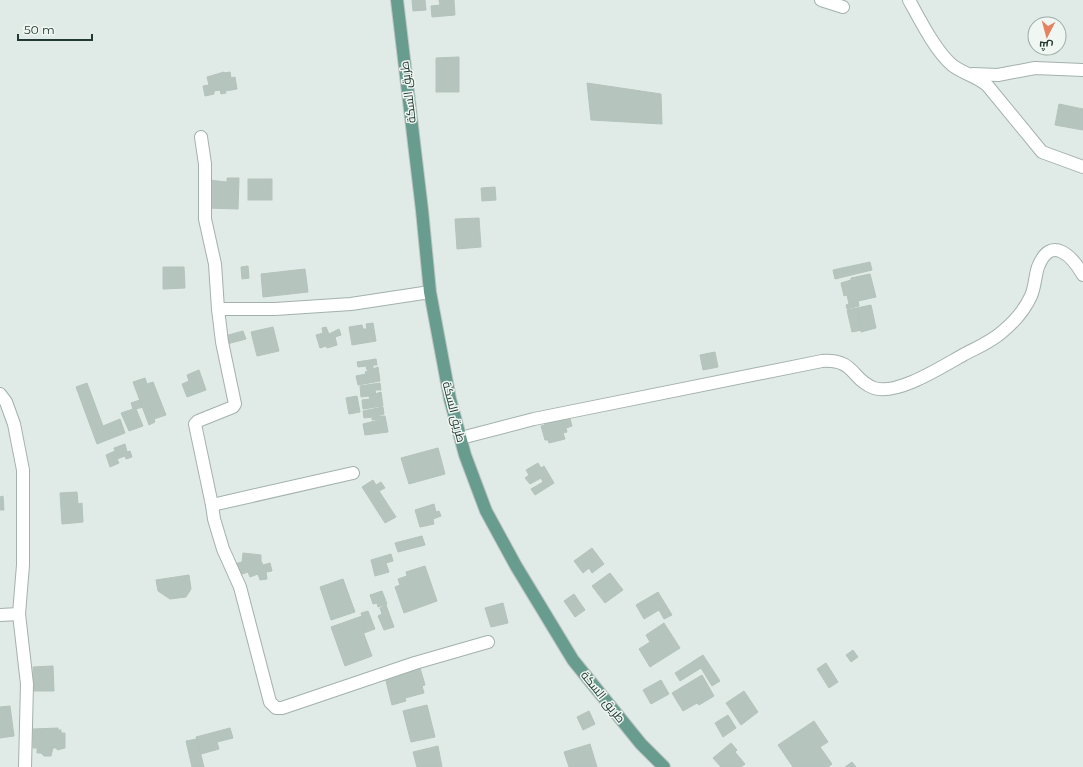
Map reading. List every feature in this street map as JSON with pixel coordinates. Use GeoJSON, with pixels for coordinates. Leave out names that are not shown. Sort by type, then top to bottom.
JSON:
{"type":"FeatureCollection","features":[{"type":"Feature","properties":{"kind":"main road","name":"طريق السكة"},"geometry":{"type":"LineString","coordinates":[[397,0],[422,210],[430,292],[450,399],[460,438],[486,511],[516,566],[573,660],[641,744],[664,767]]}},
{"type":"Feature","properties":{"kind":"street"},"geometry":{"type":"LineString","coordinates":[[821,0],[843,6]]}},
{"type":"Feature","properties":{"kind":"street"},"geometry":{"type":"LineString","coordinates":[[909,0],[942,53],[953,65],[987,85],[1042,152],[1083,167]]}},
{"type":"Feature","properties":{"kind":"street"},"geometry":{"type":"LineString","coordinates":[[968,73],[998,76],[1035,68],[1083,70]]}},
{"type":"Feature","properties":{"kind":"street"},"geometry":{"type":"LineString","coordinates":[[201,137],[205,164],[205,219],[215,264],[222,342],[235,404],[233,408],[198,421],[195,424],[214,519],[223,549],[240,587],[266,692],[270,702],[276,708],[282,708],[414,663],[488,642]]}},
{"type":"Feature","properties":{"kind":"street"},"geometry":{"type":"LineString","coordinates":[[460,438],[534,419],[822,361],[834,361],[845,364],[865,384],[876,389],[894,388],[936,371],[992,340],[1004,331],[1026,305],[1031,296],[1038,268],[1042,259],[1050,252],[1059,251],[1068,254],[1083,275]]}},
{"type":"Feature","properties":{"kind":"street"},"geometry":{"type":"LineString","coordinates":[[218,309],[275,309],[351,304],[430,292]]}},
{"type":"Feature","properties":{"kind":"street"},"geometry":{"type":"LineString","coordinates":[[0,394],[6,402],[14,424],[23,470],[23,565],[19,614],[27,684],[25,767]]}},
{"type":"Feature","properties":{"kind":"street"},"geometry":{"type":"LineString","coordinates":[[212,505],[353,473]]}},
{"type":"Feature","properties":{"kind":"street"},"geometry":{"type":"LineString","coordinates":[[0,616],[19,614]]}},
{"type":"Feature","properties":{"kind":"building"},"geometry":{"type":"Polygon","coordinates":[[[412,0],[425,0],[426,10],[413,11],[412,0]]]}},
{"type":"Feature","properties":{"kind":"building"},"geometry":{"type":"Polygon","coordinates":[[[439,0],[454,0],[455,15],[432,17],[431,6],[440,5],[439,0]]]}},
{"type":"Feature","properties":{"kind":"building"},"geometry":{"type":"Polygon","coordinates":[[[459,57],[459,92],[436,92],[436,58],[459,57]]]}},
{"type":"Feature","properties":{"kind":"building"},"geometry":{"type":"Polygon","coordinates":[[[224,72],[230,72],[231,78],[235,77],[237,89],[225,91],[226,93],[221,94],[220,90],[214,91],[214,94],[205,96],[203,86],[209,85],[207,77],[224,72]]]}},
{"type":"Feature","properties":{"kind":"building"},"geometry":{"type":"Polygon","coordinates":[[[587,83],[661,94],[662,124],[591,120],[587,83]]]}},
{"type":"Feature","properties":{"kind":"building"},"geometry":{"type":"Polygon","coordinates":[[[1059,104],[1083,109],[1083,130],[1055,125],[1059,104]]]}},
{"type":"Feature","properties":{"kind":"building"},"geometry":{"type":"Polygon","coordinates":[[[227,178],[239,178],[238,209],[207,208],[208,180],[227,182],[227,178]]]}},
{"type":"Feature","properties":{"kind":"building"},"geometry":{"type":"Polygon","coordinates":[[[248,179],[272,179],[272,200],[248,200],[248,179]]]}},
{"type":"Feature","properties":{"kind":"building"},"geometry":{"type":"Polygon","coordinates":[[[495,187],[496,200],[482,201],[481,188],[495,187]]]}},
{"type":"Feature","properties":{"kind":"building"},"geometry":{"type":"Polygon","coordinates":[[[479,218],[481,247],[457,249],[455,219],[479,218]]]}},
{"type":"Feature","properties":{"kind":"building"},"geometry":{"type":"Polygon","coordinates":[[[870,262],[872,270],[835,279],[833,270],[870,262]]]}},
{"type":"Feature","properties":{"kind":"building"},"geometry":{"type":"Polygon","coordinates":[[[248,266],[249,278],[242,279],[241,267],[248,266]]]}},
{"type":"Feature","properties":{"kind":"building"},"geometry":{"type":"Polygon","coordinates":[[[163,267],[184,267],[185,288],[163,289],[163,267]]]}},
{"type":"Feature","properties":{"kind":"building"},"geometry":{"type":"Polygon","coordinates":[[[305,269],[308,292],[263,297],[261,274],[305,269]]]}},
{"type":"Feature","properties":{"kind":"building"},"geometry":{"type":"Polygon","coordinates":[[[870,274],[876,297],[858,301],[859,306],[847,309],[846,305],[849,304],[847,295],[844,296],[841,283],[851,280],[851,278],[870,274]]]}},
{"type":"Feature","properties":{"kind":"building"},"geometry":{"type":"Polygon","coordinates":[[[871,305],[876,328],[861,332],[857,308],[871,305]]]}},
{"type":"Feature","properties":{"kind":"building"},"geometry":{"type":"Polygon","coordinates":[[[857,308],[862,330],[852,332],[847,310],[857,308]]]}},
{"type":"Feature","properties":{"kind":"building"},"geometry":{"type":"Polygon","coordinates":[[[373,323],[376,341],[352,345],[349,327],[362,325],[363,329],[367,329],[366,324],[373,323]]]}},
{"type":"Feature","properties":{"kind":"building"},"geometry":{"type":"Polygon","coordinates":[[[273,327],[279,351],[257,356],[251,332],[273,327]]]}},
{"type":"Feature","properties":{"kind":"building"},"geometry":{"type":"Polygon","coordinates":[[[326,327],[329,334],[339,329],[341,335],[335,337],[337,345],[327,348],[326,346],[320,348],[316,335],[323,333],[322,328],[326,327]]]}},
{"type":"Feature","properties":{"kind":"building"},"geometry":{"type":"Polygon","coordinates":[[[243,331],[246,339],[227,344],[225,336],[243,331]]]}},
{"type":"Feature","properties":{"kind":"building"},"geometry":{"type":"Polygon","coordinates":[[[715,352],[718,367],[703,370],[700,355],[715,352]]]}},
{"type":"Feature","properties":{"kind":"building"},"geometry":{"type":"Polygon","coordinates":[[[376,359],[377,365],[373,365],[373,369],[367,370],[366,366],[358,367],[357,362],[376,359]]]}},
{"type":"Feature","properties":{"kind":"building"},"geometry":{"type":"Polygon","coordinates":[[[378,367],[380,381],[358,385],[356,376],[366,374],[365,372],[378,367]]]}},
{"type":"Feature","properties":{"kind":"building"},"geometry":{"type":"Polygon","coordinates":[[[199,370],[206,390],[187,397],[182,384],[189,381],[187,375],[199,370]]]}},
{"type":"Feature","properties":{"kind":"building"},"geometry":{"type":"Polygon","coordinates":[[[145,378],[147,384],[153,382],[166,415],[154,419],[155,422],[149,425],[133,382],[145,378]]]}},
{"type":"Feature","properties":{"kind":"building"},"geometry":{"type":"Polygon","coordinates":[[[87,383],[103,426],[120,419],[125,433],[97,444],[76,387],[87,383]]]}},
{"type":"Feature","properties":{"kind":"building"},"geometry":{"type":"Polygon","coordinates":[[[380,383],[381,390],[375,390],[376,395],[361,397],[360,386],[380,383]]]}},
{"type":"Feature","properties":{"kind":"building"},"geometry":{"type":"Polygon","coordinates":[[[381,392],[383,406],[363,409],[362,400],[370,399],[369,396],[381,392]]]}},
{"type":"Feature","properties":{"kind":"building"},"geometry":{"type":"Polygon","coordinates":[[[357,396],[360,412],[349,414],[346,398],[357,396]]]}},
{"type":"Feature","properties":{"kind":"building"},"geometry":{"type":"Polygon","coordinates":[[[140,400],[143,407],[136,409],[143,426],[129,431],[121,413],[133,409],[131,403],[140,400]]]}},
{"type":"Feature","properties":{"kind":"building"},"geometry":{"type":"Polygon","coordinates":[[[383,407],[384,414],[379,415],[379,419],[372,420],[372,417],[364,418],[363,411],[383,407]]]}},
{"type":"Feature","properties":{"kind":"building"},"geometry":{"type":"Polygon","coordinates":[[[569,415],[572,426],[566,428],[567,432],[563,433],[565,439],[549,443],[548,440],[545,440],[541,426],[545,425],[544,421],[569,415]]]}},
{"type":"Feature","properties":{"kind":"building"},"geometry":{"type":"Polygon","coordinates":[[[379,416],[385,416],[388,432],[365,435],[363,424],[379,420],[379,416]]]}},
{"type":"Feature","properties":{"kind":"building"},"geometry":{"type":"Polygon","coordinates":[[[125,444],[127,452],[130,451],[132,457],[126,459],[125,456],[117,459],[119,463],[110,467],[106,455],[115,451],[114,448],[125,444]]]}},
{"type":"Feature","properties":{"kind":"building"},"geometry":{"type":"Polygon","coordinates":[[[438,448],[445,474],[409,484],[401,458],[438,448]]]}},
{"type":"Feature","properties":{"kind":"building"},"geometry":{"type":"Polygon","coordinates":[[[538,463],[541,468],[544,466],[554,483],[535,495],[531,489],[543,482],[541,478],[530,484],[525,478],[529,475],[526,470],[538,463]]]}},
{"type":"Feature","properties":{"kind":"building"},"geometry":{"type":"Polygon","coordinates":[[[373,480],[376,485],[381,482],[385,488],[379,491],[396,517],[385,523],[362,487],[373,480]]]}},
{"type":"Feature","properties":{"kind":"building"},"geometry":{"type":"Polygon","coordinates":[[[77,492],[78,504],[82,503],[83,522],[62,524],[60,493],[77,492]]]}},
{"type":"Feature","properties":{"kind":"building"},"geometry":{"type":"Polygon","coordinates":[[[3,496],[4,510],[0,510],[0,497],[3,496]]]}},
{"type":"Feature","properties":{"kind":"building"},"geometry":{"type":"Polygon","coordinates":[[[434,504],[436,512],[439,511],[441,516],[433,519],[434,524],[420,527],[415,510],[434,504]]]}},
{"type":"Feature","properties":{"kind":"building"},"geometry":{"type":"Polygon","coordinates":[[[422,536],[425,545],[398,552],[395,543],[422,536]]]}},
{"type":"Feature","properties":{"kind":"building"},"geometry":{"type":"Polygon","coordinates":[[[592,548],[604,564],[592,573],[589,568],[583,573],[574,561],[592,548]]]}},
{"type":"Feature","properties":{"kind":"building"},"geometry":{"type":"Polygon","coordinates":[[[243,553],[261,555],[263,565],[270,563],[272,571],[266,572],[267,579],[260,580],[258,574],[250,577],[248,572],[236,576],[234,564],[242,562],[243,553]]]}},
{"type":"Feature","properties":{"kind":"building"},"geometry":{"type":"Polygon","coordinates":[[[391,554],[393,561],[386,563],[389,572],[375,576],[371,560],[391,554]]]}},
{"type":"Feature","properties":{"kind":"building"},"geometry":{"type":"Polygon","coordinates":[[[425,566],[437,601],[404,613],[395,587],[400,585],[398,579],[407,576],[406,572],[425,566]]]}},
{"type":"Feature","properties":{"kind":"building"},"geometry":{"type":"Polygon","coordinates":[[[610,573],[623,590],[605,603],[592,586],[610,573]]]}},
{"type":"Feature","properties":{"kind":"building"},"geometry":{"type":"Polygon","coordinates":[[[189,575],[191,589],[186,597],[170,599],[158,591],[156,580],[189,575]]]}},
{"type":"Feature","properties":{"kind":"building"},"geometry":{"type":"Polygon","coordinates":[[[343,579],[355,612],[331,620],[320,587],[343,579]]]}},
{"type":"Feature","properties":{"kind":"building"},"geometry":{"type":"Polygon","coordinates":[[[382,591],[387,604],[378,607],[377,603],[373,604],[370,595],[382,591]]]}},
{"type":"Feature","properties":{"kind":"building"},"geometry":{"type":"Polygon","coordinates":[[[658,592],[672,615],[664,619],[659,610],[644,619],[636,605],[658,592]]]}},
{"type":"Feature","properties":{"kind":"building"},"geometry":{"type":"Polygon","coordinates":[[[574,594],[585,610],[575,617],[564,601],[574,594]]]}},
{"type":"Feature","properties":{"kind":"building"},"geometry":{"type":"Polygon","coordinates":[[[503,603],[508,623],[491,627],[485,608],[503,603]]]}},
{"type":"Feature","properties":{"kind":"building"},"geometry":{"type":"Polygon","coordinates":[[[386,605],[394,627],[384,630],[378,616],[382,614],[380,608],[386,605]]]}},
{"type":"Feature","properties":{"kind":"building"},"geometry":{"type":"Polygon","coordinates":[[[368,611],[375,629],[364,633],[362,629],[366,628],[361,613],[368,611]]]}},
{"type":"Feature","properties":{"kind":"building"},"geometry":{"type":"Polygon","coordinates":[[[362,616],[366,628],[362,629],[372,656],[345,666],[331,627],[362,616]]]}},
{"type":"Feature","properties":{"kind":"building"},"geometry":{"type":"Polygon","coordinates":[[[664,623],[680,648],[650,667],[639,649],[650,642],[646,635],[664,623]]]}},
{"type":"Feature","properties":{"kind":"building"},"geometry":{"type":"Polygon","coordinates":[[[853,650],[858,657],[851,662],[846,655],[853,650]]]}},
{"type":"Feature","properties":{"kind":"building"},"geometry":{"type":"Polygon","coordinates":[[[703,655],[720,681],[712,686],[701,668],[680,681],[675,673],[703,655]]]}},
{"type":"Feature","properties":{"kind":"building"},"geometry":{"type":"Polygon","coordinates":[[[826,663],[838,682],[829,688],[817,669],[826,663]]]}},
{"type":"Feature","properties":{"kind":"building"},"geometry":{"type":"Polygon","coordinates":[[[53,666],[54,691],[34,691],[33,667],[53,666]]]}},
{"type":"Feature","properties":{"kind":"building"},"geometry":{"type":"Polygon","coordinates":[[[420,668],[425,685],[422,686],[424,693],[405,698],[406,701],[392,705],[385,677],[420,668]]]}},
{"type":"Feature","properties":{"kind":"building"},"geometry":{"type":"Polygon","coordinates":[[[702,675],[714,696],[699,705],[697,703],[683,711],[672,693],[702,675]]]}},
{"type":"Feature","properties":{"kind":"building"},"geometry":{"type":"Polygon","coordinates":[[[661,680],[669,694],[651,704],[643,690],[661,680]]]}},
{"type":"Feature","properties":{"kind":"building"},"geometry":{"type":"Polygon","coordinates":[[[744,691],[758,712],[741,725],[726,703],[744,691]]]}},
{"type":"Feature","properties":{"kind":"building"},"geometry":{"type":"Polygon","coordinates":[[[427,705],[435,737],[411,742],[403,711],[427,705]]]}},
{"type":"Feature","properties":{"kind":"building"},"geometry":{"type":"Polygon","coordinates":[[[10,706],[14,736],[0,738],[0,707],[10,706]]]}},
{"type":"Feature","properties":{"kind":"building"},"geometry":{"type":"Polygon","coordinates":[[[589,711],[595,724],[583,730],[577,717],[589,711]]]}},
{"type":"Feature","properties":{"kind":"building"},"geometry":{"type":"Polygon","coordinates":[[[728,715],[736,728],[723,737],[715,723],[728,715]]]}},
{"type":"Feature","properties":{"kind":"building"},"geometry":{"type":"Polygon","coordinates":[[[814,721],[828,742],[820,747],[832,764],[828,767],[793,767],[778,745],[814,721]]]}},
{"type":"Feature","properties":{"kind":"building"},"geometry":{"type":"Polygon","coordinates":[[[58,728],[58,730],[61,730],[61,733],[65,733],[65,748],[57,750],[57,748],[53,748],[51,756],[44,756],[41,753],[37,753],[37,748],[33,748],[33,729],[58,728]]]}},
{"type":"Feature","properties":{"kind":"building"},"geometry":{"type":"Polygon","coordinates":[[[230,728],[233,738],[217,742],[219,749],[201,754],[196,737],[230,728]]]}},
{"type":"Feature","properties":{"kind":"building"},"geometry":{"type":"Polygon","coordinates":[[[197,739],[204,767],[192,767],[186,741],[197,739]]]}},
{"type":"Feature","properties":{"kind":"building"},"geometry":{"type":"Polygon","coordinates":[[[731,743],[737,750],[735,752],[745,764],[741,767],[721,767],[713,758],[731,743]]]}},
{"type":"Feature","properties":{"kind":"building"},"geometry":{"type":"Polygon","coordinates":[[[590,744],[597,767],[569,767],[564,752],[590,744]]]}},
{"type":"Feature","properties":{"kind":"building"},"geometry":{"type":"Polygon","coordinates":[[[438,746],[442,767],[417,767],[413,752],[438,746]]]}},
{"type":"Feature","properties":{"kind":"building"},"geometry":{"type":"Polygon","coordinates":[[[852,762],[856,767],[845,767],[852,762]]]}}]}
